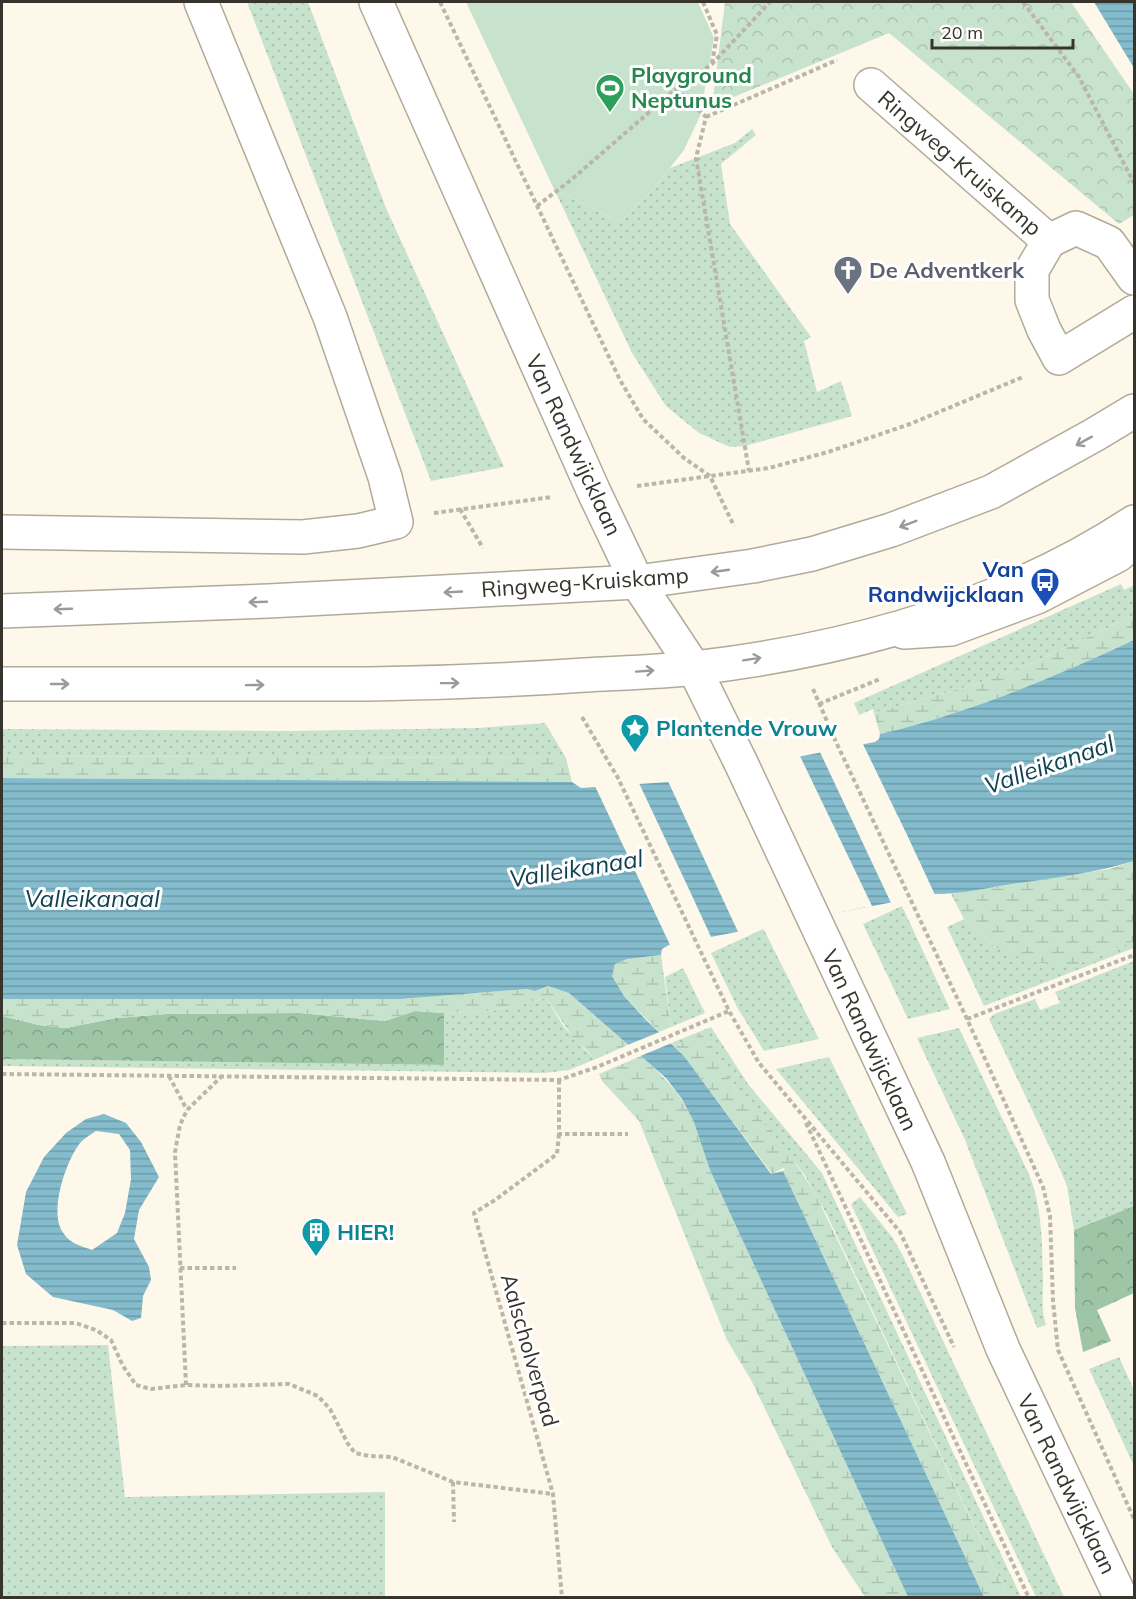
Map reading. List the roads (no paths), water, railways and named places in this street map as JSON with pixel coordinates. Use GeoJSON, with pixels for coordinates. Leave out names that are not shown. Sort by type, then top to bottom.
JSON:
{"type":"FeatureCollection","features":[{"type":"Feature","properties":{"kind":"street"},"geometry":{"type":"LineString","coordinates":[[2,532],[303,537],[358,531],[396,522],[385,477],[330,317],[201,2]]}},
{"type":"Feature","properties":{"kind":"street","name":"Van Randwijcklaan"},"geometry":{"type":"LineString","coordinates":[[376,2],[594,492],[637,582],[694,668],[741,764],[928,1162],[1003,1349],[1122,1598]]}},
{"type":"Feature","properties":{"kind":"street","name":"Ringweg-Kruiskamp"},"geometry":{"type":"LineString","coordinates":[[871,85],[1049,241]]}},
{"type":"Feature","properties":{"kind":"street","name":"Ringweg-Kruiskamp"},"geometry":{"type":"LineString","coordinates":[[1134,278],[1108,243],[1076,228],[1049,241],[1032,270],[1032,300],[1059,358],[1134,312]]}},
{"type":"Feature","properties":{"kind":"street","name":"Ringweg-Kruiskamp"},"geometry":{"type":"LineString","coordinates":[[2,611],[267,601],[637,582],[753,566],[812,554],[891,530],[991,492],[1134,411]]}},
{"type":"Feature","properties":{"kind":"street"},"geometry":{"type":"LineString","coordinates":[[2,684],[213,685],[464,682],[694,668],[794,653],[878,633],[965,605],[1045,574],[1134,522]]}},
{"type":"Feature","properties":{"kind":"street"},"geometry":{"type":"LineString","coordinates":[[878,633],[951,629],[1037,597],[1118,555],[1134,541]]}},
{"type":"Feature","properties":{"kind":"water"},"geometry":{"type":"Polygon","coordinates":[[[1094,2],[1134,2],[1134,68],[1094,2]]]}},
{"type":"Feature","properties":{"kind":"water","name":"Valleikanaal"},"geometry":{"type":"Polygon","coordinates":[[[1134,640],[1134,861],[1074,875],[964,892],[935,894],[669,945],[662,949],[661,955],[627,959],[615,964],[612,976],[624,996],[684,1056],[771,1174],[783,1171],[984,1597],[908,1597],[710,1170],[694,1122],[682,1099],[666,1078],[569,993],[548,986],[535,991],[527,989],[401,999],[2,999],[2,778],[572,782],[581,788],[668,782],[875,742],[879,739],[880,734],[978,705],[1072,668],[1134,640]]]}},
{"type":"Feature","properties":{"kind":"water"},"geometry":{"type":"Polygon","coordinates":[[[104,1114],[126,1123],[141,1142],[159,1177],[139,1210],[134,1239],[149,1267],[151,1280],[143,1296],[141,1318],[132,1321],[113,1310],[53,1297],[26,1274],[17,1245],[26,1192],[44,1157],[66,1133],[86,1119],[104,1114]],[[96,1131],[81,1142],[68,1165],[60,1190],[59,1226],[70,1240],[92,1250],[117,1233],[125,1213],[131,1179],[130,1150],[119,1134],[96,1131]]]}},
{"type":"Feature","properties":{"kind":"place","name":"Playground Neptunus"},"geometry":{"type":"Point","coordinates":[610,114]}},
{"type":"Feature","properties":{"kind":"place","name":"De Adventkerk"},"geometry":{"type":"Point","coordinates":[848,296]}},
{"type":"Feature","properties":{"kind":"place","name":"Van Randwijcklaan"},"geometry":{"type":"Point","coordinates":[1045,608]}},
{"type":"Feature","properties":{"kind":"place","name":"Plantende Vrouw"},"geometry":{"type":"Point","coordinates":[635,754]}},
{"type":"Feature","properties":{"kind":"place","name":"HIER!"},"geometry":{"type":"Point","coordinates":[316,1258]}}]}
